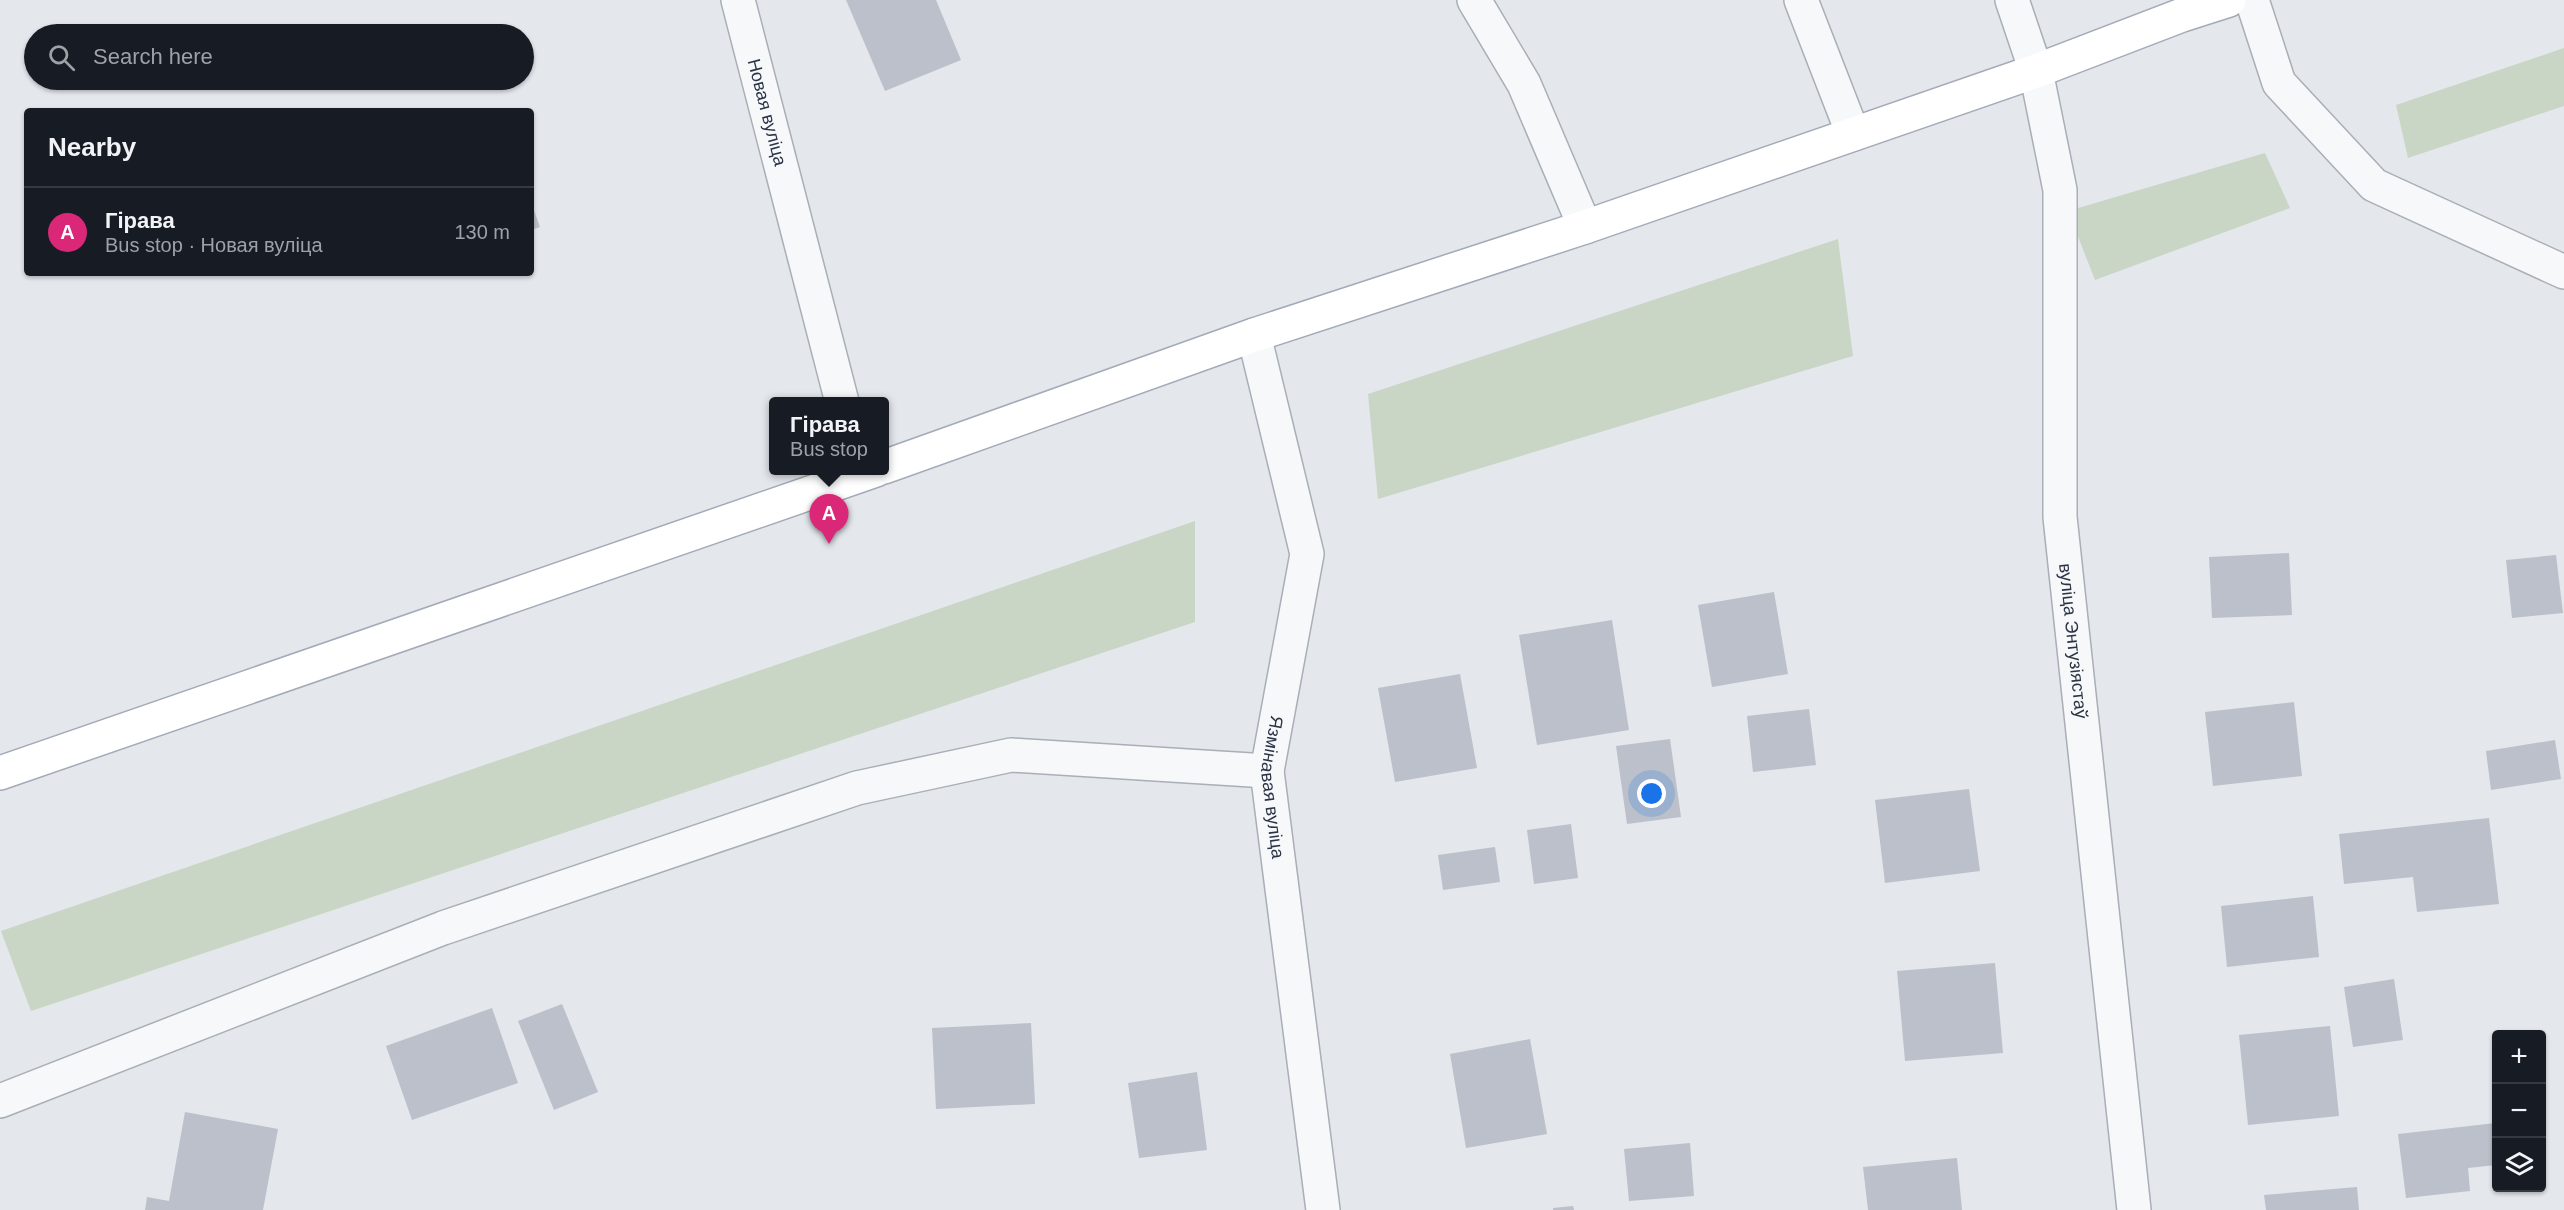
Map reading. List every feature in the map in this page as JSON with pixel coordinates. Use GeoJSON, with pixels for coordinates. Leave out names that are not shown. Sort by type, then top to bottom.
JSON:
{"type":"FeatureCollection","features":[{"type":"Feature","properties":{"kind":"main road"},"geometry":{"type":"LineString","coordinates":[[889,465],[1254,335],[1585,227],[2036,71],[2180,8],[2229,0]]}},
{"type":"Feature","properties":{"kind":"main road"},"geometry":{"type":"LineString","coordinates":[[0,773],[859,475]]}},
{"type":"Feature","properties":{"kind":"street","name":"Новая вуліца"},"geometry":{"type":"LineString","coordinates":[[738,0],[841,397]]}},
{"type":"Feature","properties":{"kind":"street"},"geometry":{"type":"LineString","coordinates":[[1474,0],[1524,84],[1585,227]]}},
{"type":"Feature","properties":{"kind":"street"},"geometry":{"type":"LineString","coordinates":[[1801,0],[1853,134]]}},
{"type":"Feature","properties":{"kind":"street","name":"вуліца Энтузіястаў"},"geometry":{"type":"LineString","coordinates":[[2012,0],[2036,71],[2060,190],[2060,517],[2134,1210]]}},
{"type":"Feature","properties":{"kind":"street"},"geometry":{"type":"LineString","coordinates":[[2252,0],[2279,83],[2374,185],[2564,272]]}},
{"type":"Feature","properties":{"kind":"street","name":"Язмінавая вуліца"},"geometry":{"type":"LineString","coordinates":[[1254,335],[1307,554],[1267,771],[1323,1210]]}},
{"type":"Feature","properties":{"kind":"street"},"geometry":{"type":"LineString","coordinates":[[0,1101],[443,928],[857,788],[1011,755],[1267,771]]}},
{"type":"Feature","properties":{"kind":"green space"},"geometry":{"type":"Polygon","coordinates":[[[2564,48],[2564,106],[2408,158],[2396,105],[2564,48]]]}},
{"type":"Feature","properties":{"kind":"green space"},"geometry":{"type":"Polygon","coordinates":[[[2265,153],[2290,208],[2095,280],[2068,211],[2265,153]]]}},
{"type":"Feature","properties":{"kind":"green space"},"geometry":{"type":"Polygon","coordinates":[[[1838,239],[1853,356],[1378,499],[1368,394],[1838,239]]]}},
{"type":"Feature","properties":{"kind":"green space"},"geometry":{"type":"Polygon","coordinates":[[[1195,521],[1195,622],[31,1011],[1,931],[1195,521]]]}},
{"type":"Feature","properties":{"kind":"building"},"geometry":{"type":"Polygon","coordinates":[[[846,0],[936,0],[961,60],[885,91],[846,0]]]}},
{"type":"Feature","properties":{"kind":"building"},"geometry":{"type":"Polygon","coordinates":[[[534,210],[540,227],[534,229],[534,210]]]}},
{"type":"Feature","properties":{"kind":"building"},"geometry":{"type":"Polygon","coordinates":[[[2289,553],[2292,615],[2212,618],[2209,557],[2289,553]]]}},
{"type":"Feature","properties":{"kind":"building"},"geometry":{"type":"Polygon","coordinates":[[[2556,555],[2563,613],[2512,618],[2506,560],[2556,555]]]}},
{"type":"Feature","properties":{"kind":"building"},"geometry":{"type":"Polygon","coordinates":[[[1774,592],[1788,674],[1712,687],[1698,605],[1774,592]]]}},
{"type":"Feature","properties":{"kind":"building"},"geometry":{"type":"Polygon","coordinates":[[[1612,620],[1629,730],[1537,745],[1519,635],[1612,620]]]}},
{"type":"Feature","properties":{"kind":"building"},"geometry":{"type":"Polygon","coordinates":[[[1460,674],[1477,768],[1395,782],[1378,688],[1460,674]]]}},
{"type":"Feature","properties":{"kind":"building"},"geometry":{"type":"Polygon","coordinates":[[[2294,702],[2302,776],[2213,786],[2205,712],[2294,702]]]}},
{"type":"Feature","properties":{"kind":"building"},"geometry":{"type":"Polygon","coordinates":[[[1809,709],[1816,765],[1753,772],[1747,716],[1809,709]]]}},
{"type":"Feature","properties":{"kind":"building"},"geometry":{"type":"Polygon","coordinates":[[[1670,739],[1681,817],[1627,824],[1616,746],[1670,739]]]}},
{"type":"Feature","properties":{"kind":"building"},"geometry":{"type":"Polygon","coordinates":[[[2555,740],[2561,779],[2491,790],[2486,751],[2555,740]]]}},
{"type":"Feature","properties":{"kind":"building"},"geometry":{"type":"Polygon","coordinates":[[[1969,789],[1980,871],[1885,883],[1875,800],[1969,789]]]}},
{"type":"Feature","properties":{"kind":"building"},"geometry":{"type":"Polygon","coordinates":[[[2489,818],[2499,904],[2417,912],[2413,877],[2344,884],[2339,834],[2489,818]]]}},
{"type":"Feature","properties":{"kind":"building"},"geometry":{"type":"Polygon","coordinates":[[[1571,824],[1578,878],[1534,884],[1527,830],[1571,824]]]}},
{"type":"Feature","properties":{"kind":"building"},"geometry":{"type":"Polygon","coordinates":[[[1495,847],[1500,882],[1443,890],[1438,855],[1495,847]]]}},
{"type":"Feature","properties":{"kind":"building"},"geometry":{"type":"Polygon","coordinates":[[[2313,896],[2319,957],[2227,967],[2221,906],[2313,896]]]}},
{"type":"Feature","properties":{"kind":"building"},"geometry":{"type":"Polygon","coordinates":[[[1995,963],[2003,1053],[1905,1061],[1897,971],[1995,963]]]}},
{"type":"Feature","properties":{"kind":"building"},"geometry":{"type":"Polygon","coordinates":[[[2394,979],[2403,1040],[2353,1047],[2344,987],[2394,979]]]}},
{"type":"Feature","properties":{"kind":"building"},"geometry":{"type":"Polygon","coordinates":[[[562,1004],[598,1092],[554,1110],[518,1021],[562,1004]]]}},
{"type":"Feature","properties":{"kind":"building"},"geometry":{"type":"Polygon","coordinates":[[[492,1008],[518,1083],[412,1120],[386,1046],[492,1008]]]}},
{"type":"Feature","properties":{"kind":"building"},"geometry":{"type":"Polygon","coordinates":[[[1031,1023],[1035,1104],[936,1109],[932,1028],[1031,1023]]]}},
{"type":"Feature","properties":{"kind":"building"},"geometry":{"type":"Polygon","coordinates":[[[2330,1026],[2339,1116],[2248,1125],[2239,1035],[2330,1026]]]}},
{"type":"Feature","properties":{"kind":"building"},"geometry":{"type":"Polygon","coordinates":[[[1530,1039],[1547,1134],[1466,1148],[1450,1054],[1530,1039]]]}},
{"type":"Feature","properties":{"kind":"building"},"geometry":{"type":"Polygon","coordinates":[[[1197,1072],[1207,1150],[1139,1158],[1128,1083],[1197,1072]]]}},
{"type":"Feature","properties":{"kind":"building"},"geometry":{"type":"Polygon","coordinates":[[[185,1112],[278,1129],[263,1210],[145,1210],[147,1197],[169,1201],[185,1112]]]}},
{"type":"Feature","properties":{"kind":"building"},"geometry":{"type":"Polygon","coordinates":[[[2492,1123],[2492,1165],[2468,1168],[2470,1191],[2406,1198],[2398,1134],[2492,1123]]]}},
{"type":"Feature","properties":{"kind":"building"},"geometry":{"type":"Polygon","coordinates":[[[1690,1143],[1694,1196],[1629,1201],[1624,1149],[1690,1143]]]}},
{"type":"Feature","properties":{"kind":"building"},"geometry":{"type":"Polygon","coordinates":[[[1957,1158],[1962,1210],[1868,1210],[1863,1167],[1957,1158]]]}},
{"type":"Feature","properties":{"kind":"building"},"geometry":{"type":"Polygon","coordinates":[[[2357,1187],[2359,1210],[2266,1210],[2264,1195],[2357,1187]]]}},
{"type":"Feature","properties":{"kind":"building"},"geometry":{"type":"Polygon","coordinates":[[[1573,1206],[1574,1210],[1553,1210],[1553,1208],[1573,1206]]]}},
{"type":"Feature","properties":{"kind":"place","name":"Гірава"},"geometry":{"type":"Point","coordinates":[829,544]}}]}
